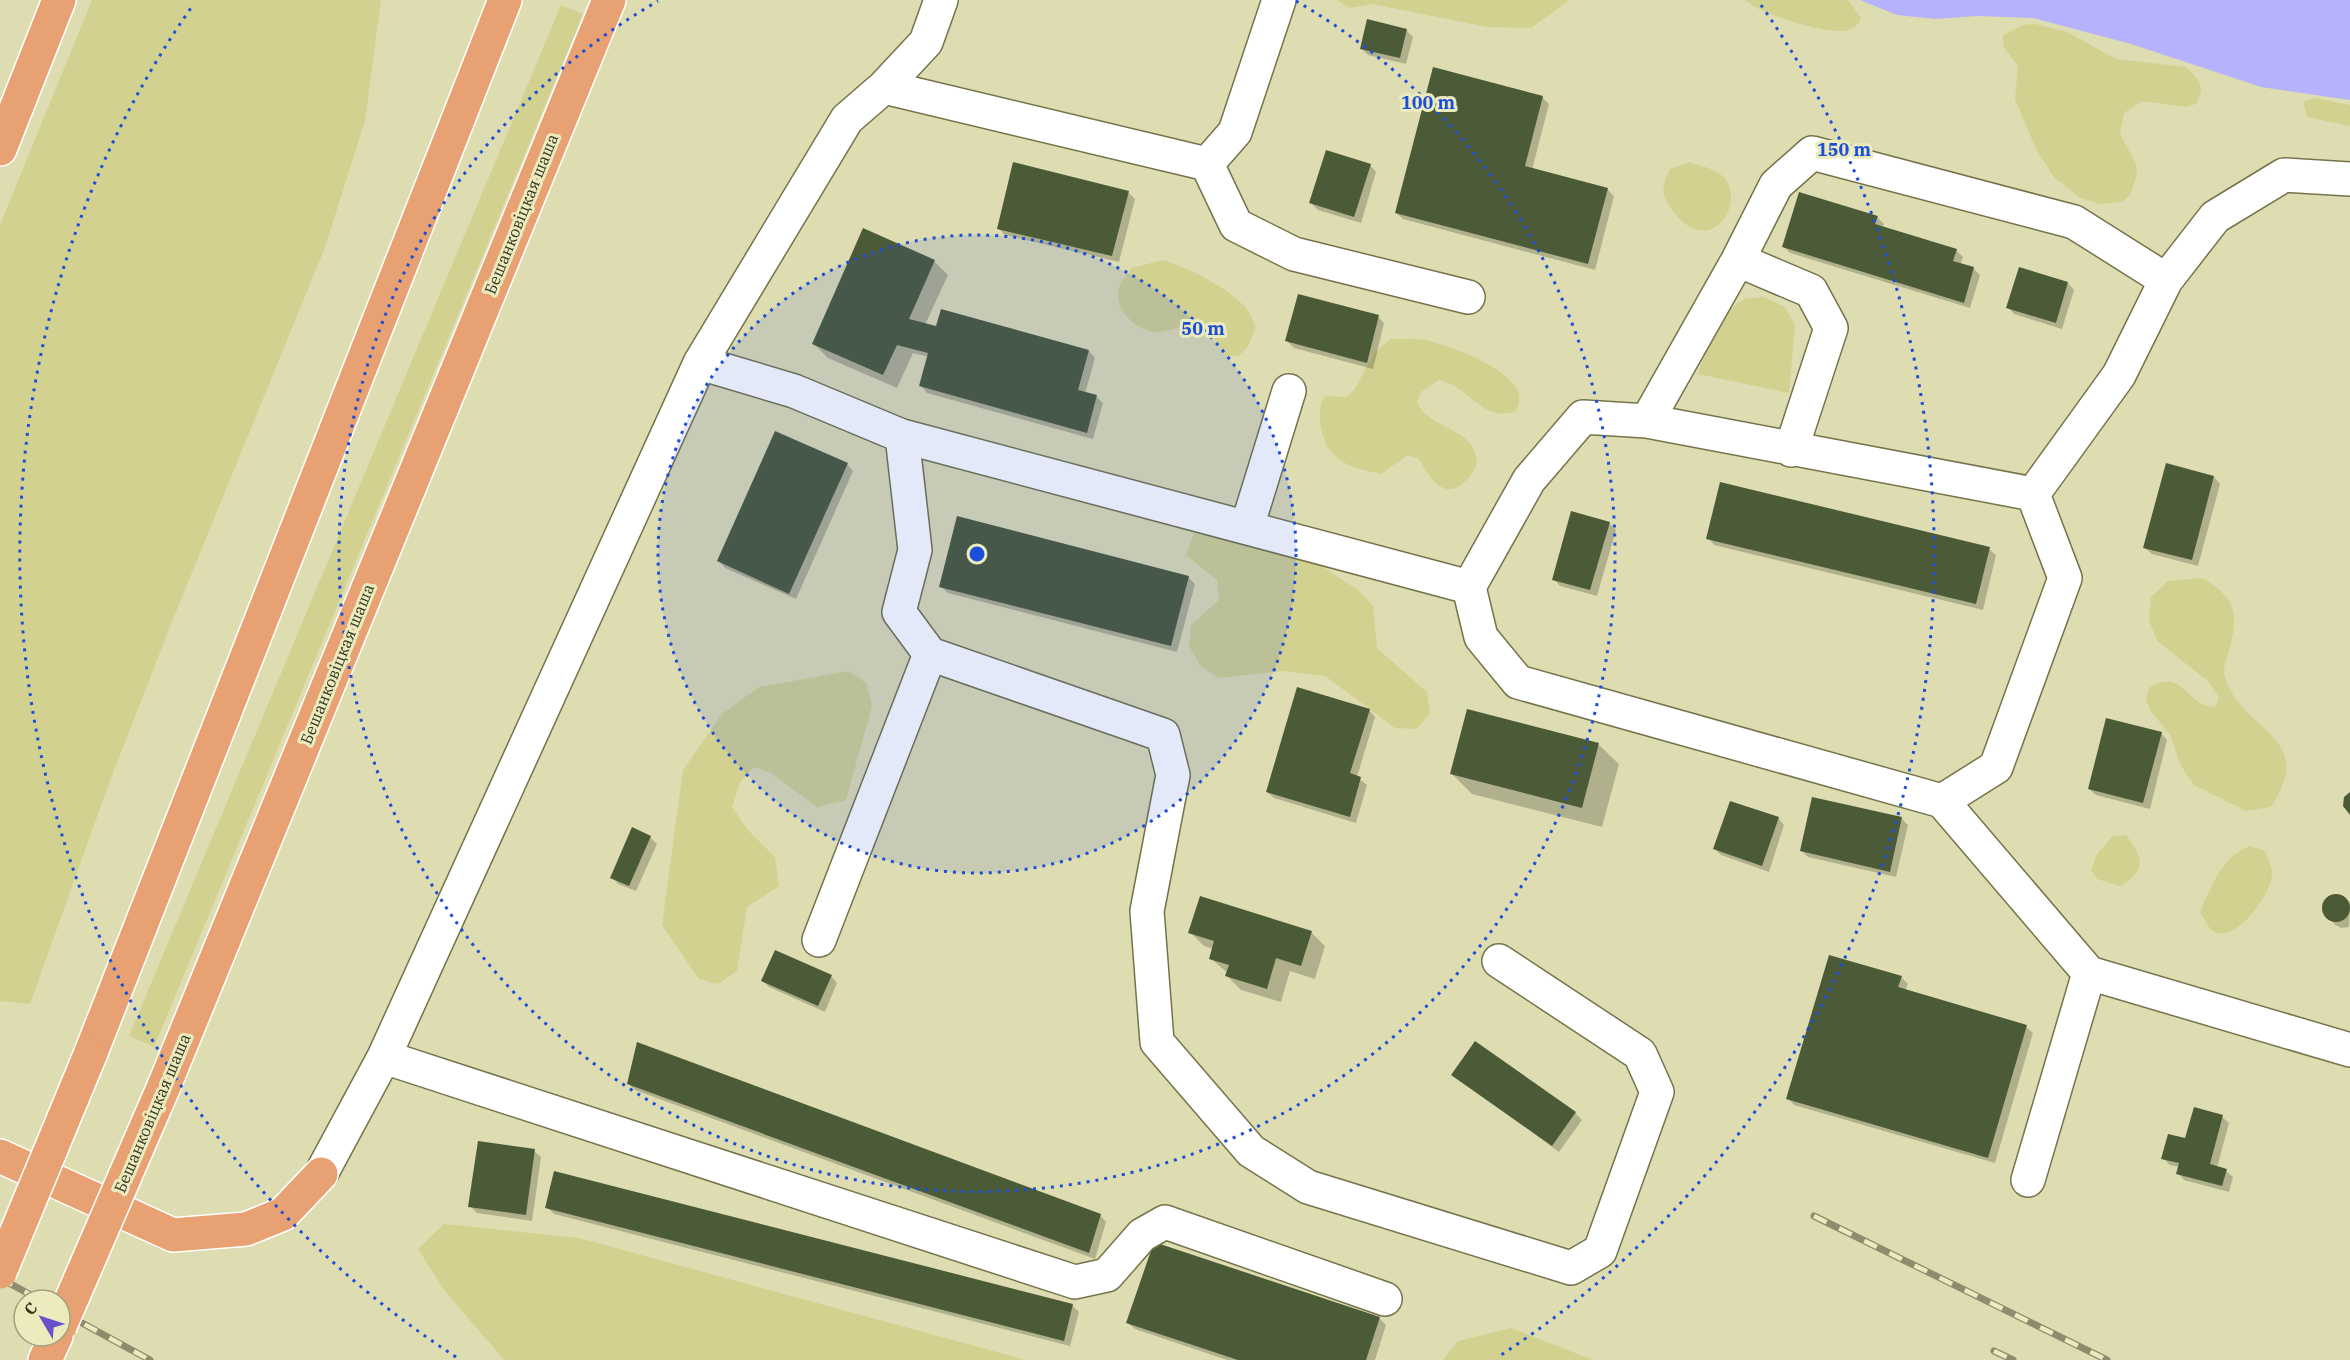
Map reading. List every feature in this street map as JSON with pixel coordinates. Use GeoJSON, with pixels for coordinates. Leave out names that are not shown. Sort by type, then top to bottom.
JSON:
{"type":"FeatureCollection","features":[{"type":"Feature","properties":{"kind":"main road"},"geometry":{"type":"LineString","coordinates":[[0,149],[59,0]]}},
{"type":"Feature","properties":{"kind":"main road"},"geometry":{"type":"LineString","coordinates":[[0,1272],[90,1055],[505,0]]}},
{"type":"Feature","properties":{"kind":"main road","name":"Бешанковіцкая шаша"},"geometry":{"type":"LineString","coordinates":[[72,1299],[165,1086],[609,0]]}},
{"type":"Feature","properties":{"kind":"main road"},"geometry":{"type":"LineString","coordinates":[[0,1156],[173,1235],[246,1229],[283,1214],[321,1174]]}},
{"type":"Feature","properties":{"kind":"street"},"geometry":{"type":"LineString","coordinates":[[321,1174],[384,1057],[700,363],[847,119],[884,87],[926,42],[941,0]]}},
{"type":"Feature","properties":{"kind":"street"},"geometry":{"type":"LineString","coordinates":[[1207,164],[1235,132],[1279,0]]}},
{"type":"Feature","properties":{"kind":"street"},"geometry":{"type":"LineString","coordinates":[[884,87],[1207,164]]}},
{"type":"Feature","properties":{"kind":"street"},"geometry":{"type":"LineString","coordinates":[[1647,421],[1738,260],[1776,185],[1812,153],[2074,222],[2166,280]]}},
{"type":"Feature","properties":{"kind":"street"},"geometry":{"type":"LineString","coordinates":[[1207,164],[1236,225],[1294,254],[1468,297]]}},
{"type":"Feature","properties":{"kind":"street"},"geometry":{"type":"LineString","coordinates":[[2033,494],[2120,375],[2166,280],[2215,217],[2284,175],[2350,179]]}},
{"type":"Feature","properties":{"kind":"street"},"geometry":{"type":"LineString","coordinates":[[1738,260],[1811,291],[1831,328],[1791,450]]}},
{"type":"Feature","properties":{"kind":"street"},"geometry":{"type":"LineString","coordinates":[[700,363],[794,391],[902,436],[1469,587]]}},
{"type":"Feature","properties":{"kind":"street"},"geometry":{"type":"LineString","coordinates":[[1247,527],[1289,391]]}},
{"type":"Feature","properties":{"kind":"street"},"geometry":{"type":"LineString","coordinates":[[2033,494],[1647,421],[1582,417],[1529,480],[1469,587],[1481,637],[1518,682],[1942,801],[2089,973],[2350,1050]]}},
{"type":"Feature","properties":{"kind":"street"},"geometry":{"type":"LineString","coordinates":[[902,436],[915,550],[899,612],[930,654],[1163,735],[1173,775],[1147,911],[1157,1042],[1251,1151],[1308,1187],[1571,1268],[1600,1251],[1657,1092],[1640,1054],[1499,961]]}},
{"type":"Feature","properties":{"kind":"street"},"geometry":{"type":"LineString","coordinates":[[1942,801],[1996,767],[2066,578],[2033,494]]}},
{"type":"Feature","properties":{"kind":"street"},"geometry":{"type":"LineString","coordinates":[[819,940],[930,654]]}},
{"type":"Feature","properties":{"kind":"street"},"geometry":{"type":"LineString","coordinates":[[2028,1179],[2089,973]]}},
{"type":"Feature","properties":{"kind":"street"},"geometry":{"type":"LineString","coordinates":[[384,1057],[1075,1281],[1107,1275],[1142,1235],[1165,1222],[1385,1299]]}},
{"type":"Feature","properties":{"kind":"shaded area"},"geometry":{"type":"Polygon","coordinates":[[[92,0],[381,0],[365,121],[324,250],[173,619],[108,786],[30,1004],[0,1001],[0,225],[92,0]]]}},
{"type":"Feature","properties":{"kind":"shaded area"},"geometry":{"type":"Polygon","coordinates":[[[1337,0],[1569,0],[1531,28],[1487,27],[1372,4],[1350,8],[1337,0]]]}},
{"type":"Feature","properties":{"kind":"shaded area"},"geometry":{"type":"Polygon","coordinates":[[[1745,0],[1848,0],[1861,18],[1851,29],[1826,30],[1779,17],[1745,0]]]}},
{"type":"Feature","properties":{"kind":"shaded area"},"geometry":{"type":"Polygon","coordinates":[[[1860,0],[2350,0],[2350,100],[2261,87],[2131,44],[2033,18],[1977,16],[1935,19],[1897,15],[1860,0]]]}},
{"type":"Feature","properties":{"kind":"shaded area"},"geometry":{"type":"Polygon","coordinates":[[[561,5],[583,14],[154,1047],[129,1036],[561,5]]]}},
{"type":"Feature","properties":{"kind":"shaded area"},"geometry":{"type":"Polygon","coordinates":[[[2035,24],[2067,32],[2116,59],[2186,67],[2200,83],[2201,92],[2196,104],[2186,107],[2142,101],[2124,113],[2120,134],[2136,164],[2137,175],[2130,195],[2122,202],[2099,204],[2079,197],[2054,177],[2036,149],[2015,99],[2018,66],[2003,46],[2003,35],[2023,25],[2035,24]]]}},
{"type":"Feature","properties":{"kind":"shaded area"},"geometry":{"type":"Polygon","coordinates":[[[2314,98],[2350,105],[2350,126],[2307,117],[2303,102],[2314,98]]]}},
{"type":"Feature","properties":{"kind":"shaded area"},"geometry":{"type":"Polygon","coordinates":[[[1690,162],[1717,172],[1728,184],[1731,197],[1729,210],[1722,221],[1712,228],[1700,230],[1687,225],[1672,210],[1664,194],[1664,185],[1670,169],[1690,162]]]}},
{"type":"Feature","properties":{"kind":"shaded area"},"geometry":{"type":"Polygon","coordinates":[[[1163,260],[1218,285],[1247,309],[1256,328],[1247,348],[1238,356],[1227,356],[1211,335],[1198,327],[1188,326],[1167,331],[1149,331],[1128,318],[1119,304],[1121,283],[1132,268],[1163,260]]]}},
{"type":"Feature","properties":{"kind":"shaded area"},"geometry":{"type":"Polygon","coordinates":[[[1764,297],[1785,307],[1795,325],[1789,393],[1698,374],[1709,344],[1726,315],[1743,300],[1764,297]]]}},
{"type":"Feature","properties":{"kind":"shaded area"},"geometry":{"type":"Polygon","coordinates":[[[1391,339],[1424,340],[1461,352],[1501,372],[1517,389],[1519,400],[1516,411],[1504,414],[1485,408],[1459,389],[1439,380],[1421,392],[1417,402],[1422,410],[1473,447],[1476,465],[1469,477],[1454,489],[1440,486],[1429,475],[1419,459],[1408,455],[1381,474],[1346,463],[1336,457],[1326,445],[1320,419],[1320,410],[1325,396],[1346,397],[1354,390],[1375,352],[1391,339]]]}},
{"type":"Feature","properties":{"kind":"shaded area"},"geometry":{"type":"Polygon","coordinates":[[[1194,533],[1303,554],[1358,590],[1373,606],[1377,648],[1427,692],[1430,713],[1417,729],[1395,728],[1325,676],[1283,671],[1219,678],[1201,666],[1189,646],[1191,625],[1219,600],[1217,580],[1186,555],[1194,533]]]}},
{"type":"Feature","properties":{"kind":"shaded area"},"geometry":{"type":"Polygon","coordinates":[[[2202,578],[2223,593],[2233,609],[2234,629],[2224,668],[2226,681],[2248,713],[2273,737],[2282,750],[2286,765],[2283,784],[2271,807],[2246,811],[2194,785],[2181,766],[2170,735],[2150,710],[2146,699],[2149,688],[2170,682],[2177,684],[2197,701],[2215,707],[2219,697],[2207,680],[2157,641],[2149,620],[2151,597],[2168,581],[2202,578]]]}},
{"type":"Feature","properties":{"kind":"shaded area"},"geometry":{"type":"Polygon","coordinates":[[[849,671],[867,684],[872,706],[846,800],[817,807],[771,773],[754,767],[740,782],[732,807],[747,829],[775,857],[779,886],[747,907],[737,971],[718,984],[699,979],[662,925],[683,770],[722,714],[759,687],[849,671]]]}},
{"type":"Feature","properties":{"kind":"shaded area"},"geometry":{"type":"Polygon","coordinates":[[[2126,835],[2139,857],[2139,869],[2135,875],[2120,886],[2097,879],[2091,870],[2097,854],[2113,836],[2126,835]]]}},
{"type":"Feature","properties":{"kind":"shaded area"},"geometry":{"type":"Polygon","coordinates":[[[2250,846],[2265,851],[2272,873],[2271,882],[2260,904],[2242,924],[2222,934],[2213,931],[2200,912],[2225,864],[2241,850],[2250,846]]]}},
{"type":"Feature","properties":{"kind":"shaded area"},"geometry":{"type":"Polygon","coordinates":[[[444,1224],[579,1238],[1026,1360],[504,1360],[445,1291],[418,1249],[444,1224]]]}},
{"type":"Feature","properties":{"kind":"shaded area"},"geometry":{"type":"Polygon","coordinates":[[[1511,1328],[1593,1360],[1443,1360],[1458,1341],[1511,1328]]]}},
{"type":"Feature","properties":{"kind":"building"},"geometry":{"type":"Polygon","coordinates":[[[1367,19],[1407,29],[1400,58],[1360,49],[1367,19]]]}},
{"type":"Feature","properties":{"kind":"building"},"geometry":{"type":"Polygon","coordinates":[[[1433,67],[1543,96],[1525,166],[1608,188],[1588,264],[1395,213],[1433,67]]]}},
{"type":"Feature","properties":{"kind":"building"},"geometry":{"type":"Polygon","coordinates":[[[1326,150],[1371,164],[1354,217],[1309,203],[1326,150]]]}},
{"type":"Feature","properties":{"kind":"building"},"geometry":{"type":"Polygon","coordinates":[[[1013,162],[1129,191],[1112,256],[997,229],[1013,162]]]}},
{"type":"Feature","properties":{"kind":"building"},"geometry":{"type":"Polygon","coordinates":[[[1799,192],[1878,216],[1875,224],[1957,249],[1953,261],[1974,267],[1964,303],[1782,247],[1799,192]]]}},
{"type":"Feature","properties":{"kind":"building"},"geometry":{"type":"Polygon","coordinates":[[[863,228],[935,260],[909,319],[936,326],[941,309],[1089,350],[1078,390],[1097,395],[1087,433],[919,386],[928,353],[897,345],[883,375],[812,344],[863,228]]]}},
{"type":"Feature","properties":{"kind":"building"},"geometry":{"type":"Polygon","coordinates":[[[2019,267],[2068,282],[2056,323],[2006,308],[2019,267]]]}},
{"type":"Feature","properties":{"kind":"building"},"geometry":{"type":"Polygon","coordinates":[[[1298,294],[1379,315],[1367,363],[1285,341],[1298,294]]]}},
{"type":"Feature","properties":{"kind":"building"},"geometry":{"type":"Polygon","coordinates":[[[775,431],[848,463],[789,594],[717,561],[775,431]]]}},
{"type":"Feature","properties":{"kind":"building"},"geometry":{"type":"Polygon","coordinates":[[[2166,463],[2214,476],[2192,560],[2143,548],[2166,463]]]}},
{"type":"Feature","properties":{"kind":"building"},"geometry":{"type":"Polygon","coordinates":[[[1720,482],[1990,547],[1976,604],[1706,539],[1720,482]]]}},
{"type":"Feature","properties":{"kind":"building"},"geometry":{"type":"Polygon","coordinates":[[[1571,511],[1610,522],[1590,590],[1552,580],[1571,511]]]}},
{"type":"Feature","properties":{"kind":"building"},"geometry":{"type":"Polygon","coordinates":[[[957,516],[1189,576],[1171,646],[939,587],[957,516]]]}},
{"type":"Feature","properties":{"kind":"building"},"geometry":{"type":"Polygon","coordinates":[[[1297,687],[1370,709],[1350,773],[1361,777],[1350,817],[1266,792],[1297,687]]]}},
{"type":"Feature","properties":{"kind":"building"},"geometry":{"type":"Polygon","coordinates":[[[1467,709],[1599,743],[1582,808],[1450,774],[1467,709]]]}},
{"type":"Feature","properties":{"kind":"building"},"geometry":{"type":"Polygon","coordinates":[[[2106,718],[2162,732],[2143,803],[2088,789],[2106,718]]]}},
{"type":"Feature","properties":{"kind":"building"},"geometry":{"type":"Polygon","coordinates":[[[2350,792],[2350,815],[2343,806],[2344,797],[2350,792]]]}},
{"type":"Feature","properties":{"kind":"building"},"geometry":{"type":"Polygon","coordinates":[[[1812,797],[1902,817],[1890,872],[1800,851],[1812,797]]]}},
{"type":"Feature","properties":{"kind":"building"},"geometry":{"type":"Polygon","coordinates":[[[1730,801],[1779,817],[1762,866],[1713,849],[1730,801]]]}},
{"type":"Feature","properties":{"kind":"building"},"geometry":{"type":"Polygon","coordinates":[[[632,827],[651,836],[629,886],[610,878],[632,827]]]}},
{"type":"Feature","properties":{"kind":"building"},"geometry":{"type":"Polygon","coordinates":[[[2336,894],[2346,898],[2350,908],[2346,918],[2336,922],[2326,918],[2322,908],[2326,898],[2336,894]]]}},
{"type":"Feature","properties":{"kind":"building"},"geometry":{"type":"Polygon","coordinates":[[[1200,896],[1312,931],[1301,966],[1276,958],[1267,989],[1225,976],[1229,965],[1209,959],[1214,941],[1188,933],[1200,896]]]}},
{"type":"Feature","properties":{"kind":"building"},"geometry":{"type":"Polygon","coordinates":[[[775,950],[832,975],[818,1006],[761,981],[775,950]]]}},
{"type":"Feature","properties":{"kind":"building"},"geometry":{"type":"Polygon","coordinates":[[[1829,955],[1902,976],[1898,987],[2027,1025],[1988,1158],[1786,1099],[1829,955]]]}},
{"type":"Feature","properties":{"kind":"building"},"geometry":{"type":"Polygon","coordinates":[[[1475,1041],[1576,1112],[1552,1146],[1451,1075],[1475,1041]]]}},
{"type":"Feature","properties":{"kind":"building"},"geometry":{"type":"Polygon","coordinates":[[[637,1042],[1101,1214],[1089,1253],[627,1084],[637,1042]]]}},
{"type":"Feature","properties":{"kind":"building"},"geometry":{"type":"Polygon","coordinates":[[[2194,1107],[2223,1115],[2210,1164],[2227,1169],[2222,1186],[2176,1174],[2179,1163],[2161,1159],[2168,1134],[2185,1138],[2194,1107]]]}},
{"type":"Feature","properties":{"kind":"building"},"geometry":{"type":"Polygon","coordinates":[[[478,1141],[535,1149],[526,1215],[468,1207],[478,1141]]]}},
{"type":"Feature","properties":{"kind":"building"},"geometry":{"type":"Polygon","coordinates":[[[554,1171],[1073,1304],[1064,1341],[545,1208],[554,1171]]]}},
{"type":"Feature","properties":{"kind":"building"},"geometry":{"type":"Polygon","coordinates":[[[1154,1242],[1380,1317],[1366,1360],[1238,1360],[1126,1323],[1154,1242]]]}},
{"type":"Feature","properties":{"kind":"railway"},"geometry":{"type":"LineString","coordinates":[[1814,1216],[2107,1360]]}},
{"type":"Feature","properties":{"kind":"railway"},"geometry":{"type":"LineString","coordinates":[[0,1278],[18,1288]]}},
{"type":"Feature","properties":{"kind":"railway"},"geometry":{"type":"LineString","coordinates":[[72,1318],[150,1360]]}},
{"type":"Feature","properties":{"kind":"railway"},"geometry":{"type":"LineString","coordinates":[[1994,1351],[2013,1360]]}}]}
